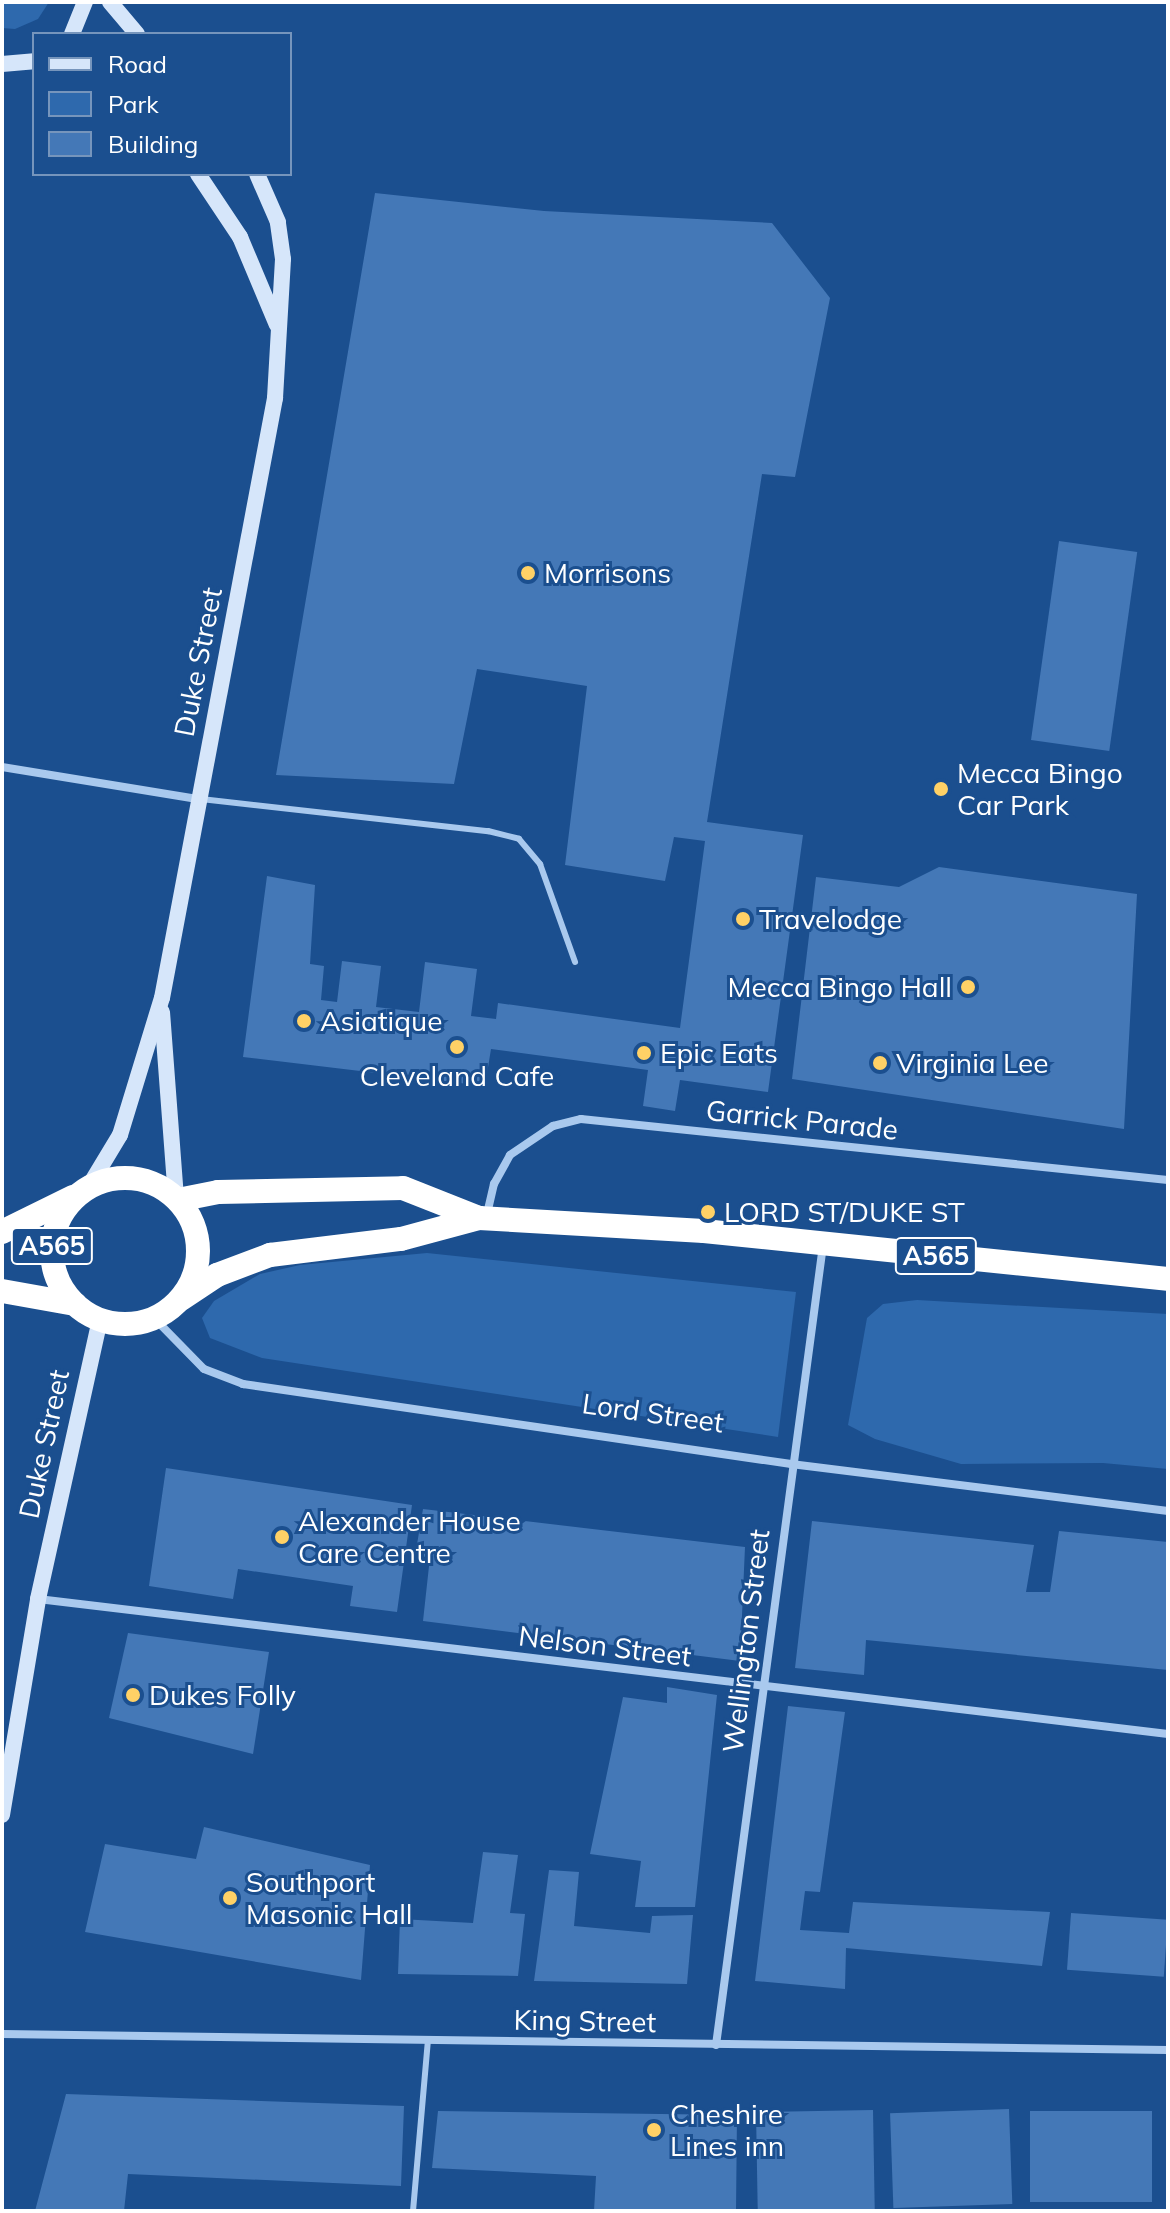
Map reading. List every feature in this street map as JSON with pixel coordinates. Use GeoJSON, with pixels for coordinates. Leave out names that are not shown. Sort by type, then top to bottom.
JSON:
{"type":"FeatureCollection","features":[{"type":"Feature","properties":{"kind":"highway","name":"A565"},"geometry":{"type":"LineString","coordinates":[[2,1232],[85,1190],[116,1178],[140,1180],[177,1200],[191,1221],[198,1248],[190,1285],[176,1303]]}},
{"type":"Feature","properties":{"kind":"highway","name":"A565"},"geometry":{"type":"LineString","coordinates":[[177,1200],[218,1192],[403,1188],[483,1218],[824,1244],[1168,1279]]}},
{"type":"Feature","properties":{"kind":"highway","name":"A565"},"geometry":{"type":"LineString","coordinates":[[75,1304],[58,1279],[52,1242],[61,1216],[85,1190]]}},
{"type":"Feature","properties":{"kind":"highway","name":"A565"},"geometry":{"type":"LineString","coordinates":[[2,1291],[75,1304],[100,1320],[126,1324],[154,1318],[217,1275],[270,1255],[401,1239],[483,1218]]}},
{"type":"Feature","properties":{"kind":"street"},"geometry":{"type":"LineString","coordinates":[[73,32],[85,2]]}},
{"type":"Feature","properties":{"kind":"street"},"geometry":{"type":"LineString","coordinates":[[110,2],[135,32]]}},
{"type":"Feature","properties":{"kind":"street"},"geometry":{"type":"LineString","coordinates":[[9,64],[32,61]]}},
{"type":"Feature","properties":{"kind":"street"},"geometry":{"type":"LineString","coordinates":[[9,64],[32,70]]}},
{"type":"Feature","properties":{"kind":"street","name":"Duke Street"},"geometry":{"type":"LineString","coordinates":[[199,176],[240,237],[280,334]]}},
{"type":"Feature","properties":{"kind":"street","name":"Duke Street"},"geometry":{"type":"LineString","coordinates":[[85,1190],[120,1135],[162,998],[197,799],[265,454],[280,334],[283,259],[278,222],[258,176]]}},
{"type":"Feature","properties":{"kind":"street"},"geometry":{"type":"LineString","coordinates":[[2,767],[197,799]]}},
{"type":"Feature","properties":{"kind":"street","name":"Duke Street"},"geometry":{"type":"LineString","coordinates":[[162,998],[177,1200]]}},
{"type":"Feature","properties":{"kind":"street","name":"Garrick Parade"},"geometry":{"type":"LineString","coordinates":[[483,1218],[494,1184],[510,1155],[553,1126],[581,1119],[1168,1180]]}},
{"type":"Feature","properties":{"kind":"street","name":"Wellington Street"},"geometry":{"type":"LineString","coordinates":[[716,2045],[791,1464],[824,1244]]}},
{"type":"Feature","properties":{"kind":"street","name":"Lord Street"},"geometry":{"type":"LineString","coordinates":[[154,1318],[204,1369],[233,1382],[791,1464],[1168,1511]]}},
{"type":"Feature","properties":{"kind":"street","name":"Duke Street"},"geometry":{"type":"LineString","coordinates":[[2,1815],[38,1599],[100,1320]]}},
{"type":"Feature","properties":{"kind":"street","name":"Nelson Street"},"geometry":{"type":"LineString","coordinates":[[38,1599],[1168,1734]]}},
{"type":"Feature","properties":{"kind":"street","name":"King Street"},"geometry":{"type":"LineString","coordinates":[[2,2034],[1168,2050]]}},
{"type":"Feature","properties":{"kind":"lane"},"geometry":{"type":"LineString","coordinates":[[197,799],[488,831],[519,839],[540,864],[575,962]]}},
{"type":"Feature","properties":{"kind":"lane"},"geometry":{"type":"LineString","coordinates":[[413,2211],[428,2041]]}},
{"type":"Feature","properties":{"kind":"green space"},"geometry":{"type":"Polygon","coordinates":[[[2,2],[49,2],[38,19],[15,29],[2,28],[2,2]]]}},
{"type":"Feature","properties":{"kind":"green space"},"geometry":{"type":"Polygon","coordinates":[[[427,1253],[796,1292],[778,1437],[262,1358],[210,1338],[202,1318],[214,1301],[260,1274],[300,1265],[427,1253]]]}},
{"type":"Feature","properties":{"kind":"green space"},"geometry":{"type":"Polygon","coordinates":[[[917,1300],[1168,1314],[1168,1469],[1103,1463],[961,1464],[875,1439],[848,1425],[867,1318],[883,1304],[917,1300]]]}},
{"type":"Feature","properties":{"kind":"building","name":"Morrisons"},"geometry":{"type":"Polygon","coordinates":[[[375,193],[544,211],[772,223],[830,298],[795,477],[762,474],[707,822],[803,835],[768,1092],[680,1080],[675,1111],[643,1106],[648,1070],[491,1049],[485,1086],[243,1057],[267,876],[315,885],[310,964],[324,966],[321,1000],[337,1002],[342,961],[381,966],[376,1007],[419,1012],[425,962],[477,969],[471,1016],[496,1019],[498,1003],[680,1028],[705,841],[674,837],[665,881],[565,865],[587,686],[477,669],[454,784],[276,775],[375,193]]]}},
{"type":"Feature","properties":{"kind":"building"},"geometry":{"type":"Polygon","coordinates":[[[1059,541],[1137,552],[1109,751],[1031,740],[1059,541]]]}},
{"type":"Feature","properties":{"kind":"building","name":"Mecca Bingo Hall"},"geometry":{"type":"Polygon","coordinates":[[[939,867],[1137,894],[1124,1129],[792,1079],[816,877],[899,887],[939,867]]]}},
{"type":"Feature","properties":{"kind":"building","name":"Alexander House Care Centre"},"geometry":{"type":"Polygon","coordinates":[[[166,1468],[412,1505],[397,1612],[350,1606],[353,1586],[238,1569],[233,1599],[149,1586],[166,1468]]]}},
{"type":"Feature","properties":{"kind":"building"},"geometry":{"type":"Polygon","coordinates":[[[423,1509],[745,1547],[740,1661],[423,1621],[430,1557],[415,1556],[423,1509]]]}},
{"type":"Feature","properties":{"kind":"building"},"geometry":{"type":"Polygon","coordinates":[[[812,1521],[1034,1545],[1026,1592],[1050,1592],[1059,1531],[1168,1542],[1168,1670],[866,1640],[864,1675],[795,1668],[812,1521]]]}},
{"type":"Feature","properties":{"kind":"building"},"geometry":{"type":"Polygon","coordinates":[[[128,1633],[269,1652],[253,1754],[109,1718],[128,1633]]]}},
{"type":"Feature","properties":{"kind":"building"},"geometry":{"type":"Polygon","coordinates":[[[667,1687],[717,1695],[695,1907],[635,1907],[641,1861],[590,1854],[623,1697],[667,1703],[667,1687]]]}},
{"type":"Feature","properties":{"kind":"building"},"geometry":{"type":"Polygon","coordinates":[[[788,1706],[845,1712],[820,1892],[805,1891],[800,1930],[849,1933],[853,1902],[1050,1912],[1042,1966],[846,1948],[845,1989],[755,1981],[788,1706]]]}},
{"type":"Feature","properties":{"kind":"building","name":"Southport Masonic Hall"},"geometry":{"type":"Polygon","coordinates":[[[204,1827],[370,1865],[361,1980],[85,1932],[105,1844],[196,1859],[204,1827]]]}},
{"type":"Feature","properties":{"kind":"building"},"geometry":{"type":"Polygon","coordinates":[[[483,1852],[518,1855],[510,1913],[525,1914],[518,1976],[398,1974],[400,1919],[473,1923],[483,1852]]]}},
{"type":"Feature","properties":{"kind":"building"},"geometry":{"type":"Polygon","coordinates":[[[549,1870],[579,1872],[574,1926],[650,1933],[652,1916],[693,1915],[687,1984],[534,1981],[549,1870]]]}},
{"type":"Feature","properties":{"kind":"building"},"geometry":{"type":"Polygon","coordinates":[[[1071,1913],[1168,1920],[1164,1977],[1067,1970],[1071,1913]]]}},
{"type":"Feature","properties":{"kind":"building"},"geometry":{"type":"Polygon","coordinates":[[[66,2094],[404,2106],[401,2186],[128,2174],[124,2211],[35,2211],[66,2094]]]}},
{"type":"Feature","properties":{"kind":"building"},"geometry":{"type":"Polygon","coordinates":[[[1009,2109],[1012,2204],[893,2208],[890,2113],[1009,2109]]]}},
{"type":"Feature","properties":{"kind":"building"},"geometry":{"type":"Polygon","coordinates":[[[873,2110],[875,2211],[758,2211],[756,2112],[873,2110]]]}},
{"type":"Feature","properties":{"kind":"building"},"geometry":{"type":"Polygon","coordinates":[[[438,2111],[737,2115],[736,2211],[594,2211],[596,2176],[432,2168],[438,2111]]]}},
{"type":"Feature","properties":{"kind":"building"},"geometry":{"type":"Polygon","coordinates":[[[1030,2111],[1152,2111],[1152,2202],[1030,2202],[1030,2111]]]}},
{"type":"Feature","properties":{"kind":"place","name":"Morrisons"},"geometry":{"type":"Point","coordinates":[528,573]}},
{"type":"Feature","properties":{"kind":"place","name":"Mecca Bingo Car Park"},"geometry":{"type":"Point","coordinates":[941,789]}},
{"type":"Feature","properties":{"kind":"place","name":"Travelodge"},"geometry":{"type":"Point","coordinates":[743,919]}},
{"type":"Feature","properties":{"kind":"place","name":"Mecca Bingo Hall"},"geometry":{"type":"Point","coordinates":[968,987]}},
{"type":"Feature","properties":{"kind":"place","name":"Asiatique"},"geometry":{"type":"Point","coordinates":[304,1021]}},
{"type":"Feature","properties":{"kind":"place","name":"Cleveland Cafe"},"geometry":{"type":"Point","coordinates":[457,1047]}},
{"type":"Feature","properties":{"kind":"place","name":"Epic Eats"},"geometry":{"type":"Point","coordinates":[644,1053]}},
{"type":"Feature","properties":{"kind":"place","name":"Virginia Lee"},"geometry":{"type":"Point","coordinates":[880,1063]}},
{"type":"Feature","properties":{"kind":"place","name":"LORD ST/DUKE ST"},"geometry":{"type":"Point","coordinates":[708,1212]}},
{"type":"Feature","properties":{"kind":"place","name":"Alexander House Care Centre"},"geometry":{"type":"Point","coordinates":[282,1537]}},
{"type":"Feature","properties":{"kind":"place","name":"Dukes Folly"},"geometry":{"type":"Point","coordinates":[133,1695]}},
{"type":"Feature","properties":{"kind":"place","name":"Southport Masonic Hall"},"geometry":{"type":"Point","coordinates":[230,1898]}},
{"type":"Feature","properties":{"kind":"place","name":"Cheshire Lines inn"},"geometry":{"type":"Point","coordinates":[654,2130]}}]}
